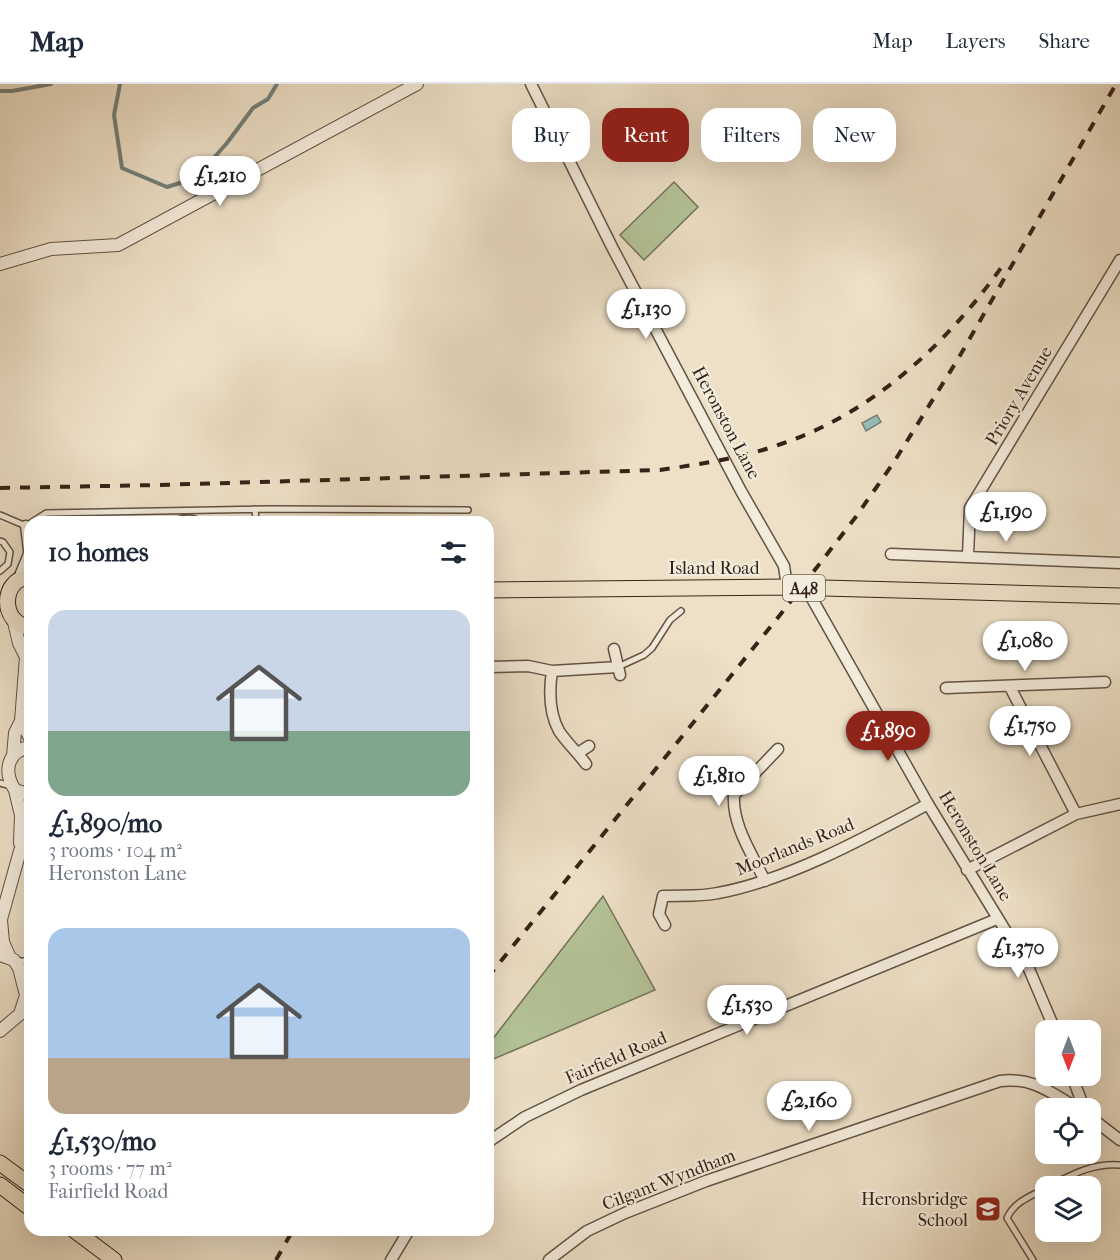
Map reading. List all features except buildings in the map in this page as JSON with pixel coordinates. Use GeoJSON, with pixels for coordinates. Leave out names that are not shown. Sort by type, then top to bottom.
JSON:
{"type":"FeatureCollection","features":[{"type":"Feature","properties":{"kind":"main road"},"geometry":{"type":"LineString","coordinates":[[14,583],[4,596],[4,605],[7,618],[24,627]]}},
{"type":"Feature","properties":{"kind":"main road","name":"Island Road"},"geometry":{"type":"LineString","coordinates":[[494,590],[788,587],[1120,596]]}},
{"type":"Feature","properties":{"kind":"main road"},"geometry":{"type":"LineString","coordinates":[[0,1163],[24,1181]]}},
{"type":"Feature","properties":{"kind":"main road"},"geometry":{"type":"LineString","coordinates":[[0,1185],[24,1203]]}},
{"type":"Feature","properties":{"kind":"main road"},"geometry":{"type":"LineString","coordinates":[[82,1236],[114,1260]]}},
{"type":"Feature","properties":{"kind":"street"},"geometry":{"type":"LineString","coordinates":[[0,264],[51,249],[118,245],[417,84]]}},
{"type":"Feature","properties":{"kind":"street","name":"Heronston Lane"},"geometry":{"type":"LineString","coordinates":[[531,84],[612,247],[741,491],[784,566],[788,587]]}},
{"type":"Feature","properties":{"kind":"street","name":"Priory Avenue"},"geometry":{"type":"LineString","coordinates":[[968,556],[970,508],[1120,260]]}},
{"type":"Feature","properties":{"kind":"street"},"geometry":{"type":"LineString","coordinates":[[891,554],[1120,563]]}},
{"type":"Feature","properties":{"kind":"street"},"geometry":{"type":"LineString","coordinates":[[14,583],[24,565]]}},
{"type":"Feature","properties":{"kind":"street","name":"Heronston Lane"},"geometry":{"type":"LineString","coordinates":[[806,588],[928,804],[1029,969],[1051,1020]]}},
{"type":"Feature","properties":{"kind":"street"},"geometry":{"type":"LineString","coordinates":[[7,618],[24,649]]}},
{"type":"Feature","properties":{"kind":"street"},"geometry":{"type":"LineString","coordinates":[[494,667],[528,666],[552,671],[619,671],[615,649]]}},
{"type":"Feature","properties":{"kind":"street"},"geometry":{"type":"LineString","coordinates":[[552,671],[549,691],[556,723],[586,764]]}},
{"type":"Feature","properties":{"kind":"street"},"geometry":{"type":"LineString","coordinates":[[946,688],[1106,682]]}},
{"type":"Feature","properties":{"kind":"street"},"geometry":{"type":"LineString","coordinates":[[1010,687],[1076,814]]}},
{"type":"Feature","properties":{"kind":"street"},"geometry":{"type":"LineString","coordinates":[[20,850],[21,815],[7,769],[15,733],[21,721],[24,692]]}},
{"type":"Feature","properties":{"kind":"street"},"geometry":{"type":"LineString","coordinates":[[21,721],[24,727]]}},
{"type":"Feature","properties":{"kind":"street"},"geometry":{"type":"LineString","coordinates":[[578,753],[589,746]]}},
{"type":"Feature","properties":{"kind":"street"},"geometry":{"type":"LineString","coordinates":[[8,760],[24,748]]}},
{"type":"Feature","properties":{"kind":"street"},"geometry":{"type":"LineString","coordinates":[[765,881],[739,826],[733,808],[734,795],[778,749]]}},
{"type":"Feature","properties":{"kind":"street"},"geometry":{"type":"LineString","coordinates":[[14,788],[24,792]]}},
{"type":"Feature","properties":{"kind":"street","name":"Moorlands Road"},"geometry":{"type":"LineString","coordinates":[[665,926],[659,914],[663,896],[716,894],[765,881],[858,841],[928,804]]}},
{"type":"Feature","properties":{"kind":"street"},"geometry":{"type":"LineString","coordinates":[[967,870],[1076,814],[1120,804]]}},
{"type":"Feature","properties":{"kind":"street"},"geometry":{"type":"LineString","coordinates":[[24,841],[1,922],[3,942],[8,958],[19,968],[24,981]]}},
{"type":"Feature","properties":{"kind":"street","name":"Fairfield Road"},"geometry":{"type":"LineString","coordinates":[[494,1138],[525,1117],[581,1090],[997,919]]}},
{"type":"Feature","properties":{"kind":"street"},"geometry":{"type":"LineString","coordinates":[[0,1031],[5,1021],[21,1014],[24,1004]]}},
{"type":"Feature","properties":{"kind":"street","name":"Cilgant Wyndham"},"geometry":{"type":"LineString","coordinates":[[549,1260],[586,1231],[625,1213],[706,1181],[1000,1081],[1017,1079],[1035,1084],[1060,1098]]}},
{"type":"Feature","properties":{"kind":"street"},"geometry":{"type":"LineString","coordinates":[[1101,1125],[1120,1140]]}},
{"type":"Feature","properties":{"kind":"street"},"geometry":{"type":"LineString","coordinates":[[391,1260],[405,1236]]}},
{"type":"Feature","properties":{"kind":"lane"},"geometry":{"type":"LineString","coordinates":[[41,516],[46,513],[255,509],[468,510]]}},
{"type":"Feature","properties":{"kind":"lane"},"geometry":{"type":"LineString","coordinates":[[255,509],[256,516]]}},
{"type":"Feature","properties":{"kind":"lane"},"geometry":{"type":"LineString","coordinates":[[0,515],[24,522]]}},
{"type":"Feature","properties":{"kind":"lane"},"geometry":{"type":"LineString","coordinates":[[0,541],[10,552],[8,564],[0,571]]}},
{"type":"Feature","properties":{"kind":"lane"},"geometry":{"type":"LineString","coordinates":[[619,671],[652,648],[670,621],[681,611]]}},
{"type":"Feature","properties":{"kind":"lane"},"geometry":{"type":"LineString","coordinates":[[0,783],[14,788]]}},
{"type":"Feature","properties":{"kind":"lane"},"geometry":{"type":"LineString","coordinates":[[8,958],[24,961]]}},
{"type":"Feature","properties":{"kind":"lane"},"geometry":{"type":"LineString","coordinates":[[1069,1176],[1087,1167],[1105,1164],[1120,1165]]}},
{"type":"Feature","properties":{"kind":"lane"},"geometry":{"type":"LineString","coordinates":[[1033,1260],[1007,1218],[1019,1202],[1035,1193]]}},
{"type":"Feature","properties":{"kind":"green space"},"geometry":{"type":"Polygon","coordinates":[[[674,182],[698,207],[644,260],[620,235],[674,182]]]}},
{"type":"Feature","properties":{"kind":"green space"},"geometry":{"type":"Polygon","coordinates":[[[603,896],[655,990],[494,1059],[494,1037],[603,896]]]}},
{"type":"Feature","properties":{"kind":"water"},"geometry":{"type":"Polygon","coordinates":[[[877,415],[881,422],[866,431],[862,423],[877,415]]]}},
{"type":"Feature","properties":{"kind":"waterway"},"geometry":{"type":"LineString","coordinates":[[0,91],[51,84]]}},
{"type":"Feature","properties":{"kind":"waterway"},"geometry":{"type":"LineString","coordinates":[[120,84],[114,115],[122,168],[167,187],[196,178],[227,143],[253,108],[268,99],[277,84]]}},
{"type":"Feature","properties":{"kind":"railway"},"geometry":{"type":"LineString","coordinates":[[494,970],[780,615],[855,518],[894,462],[958,359],[1116,84]]}},
{"type":"Feature","properties":{"kind":"railway"},"geometry":{"type":"LineString","coordinates":[[0,488],[660,470],[736,457],[815,431],[847,414],[877,394],[933,348],[958,322],[1003,265]]}},
{"type":"Feature","properties":{"kind":"railway"},"geometry":{"type":"LineString","coordinates":[[276,1260],[290,1236]]}},
{"type":"Feature","properties":{"kind":"place","name":"Heronsbridge School"},"geometry":{"type":"Point","coordinates":[988,1209]}}]}
